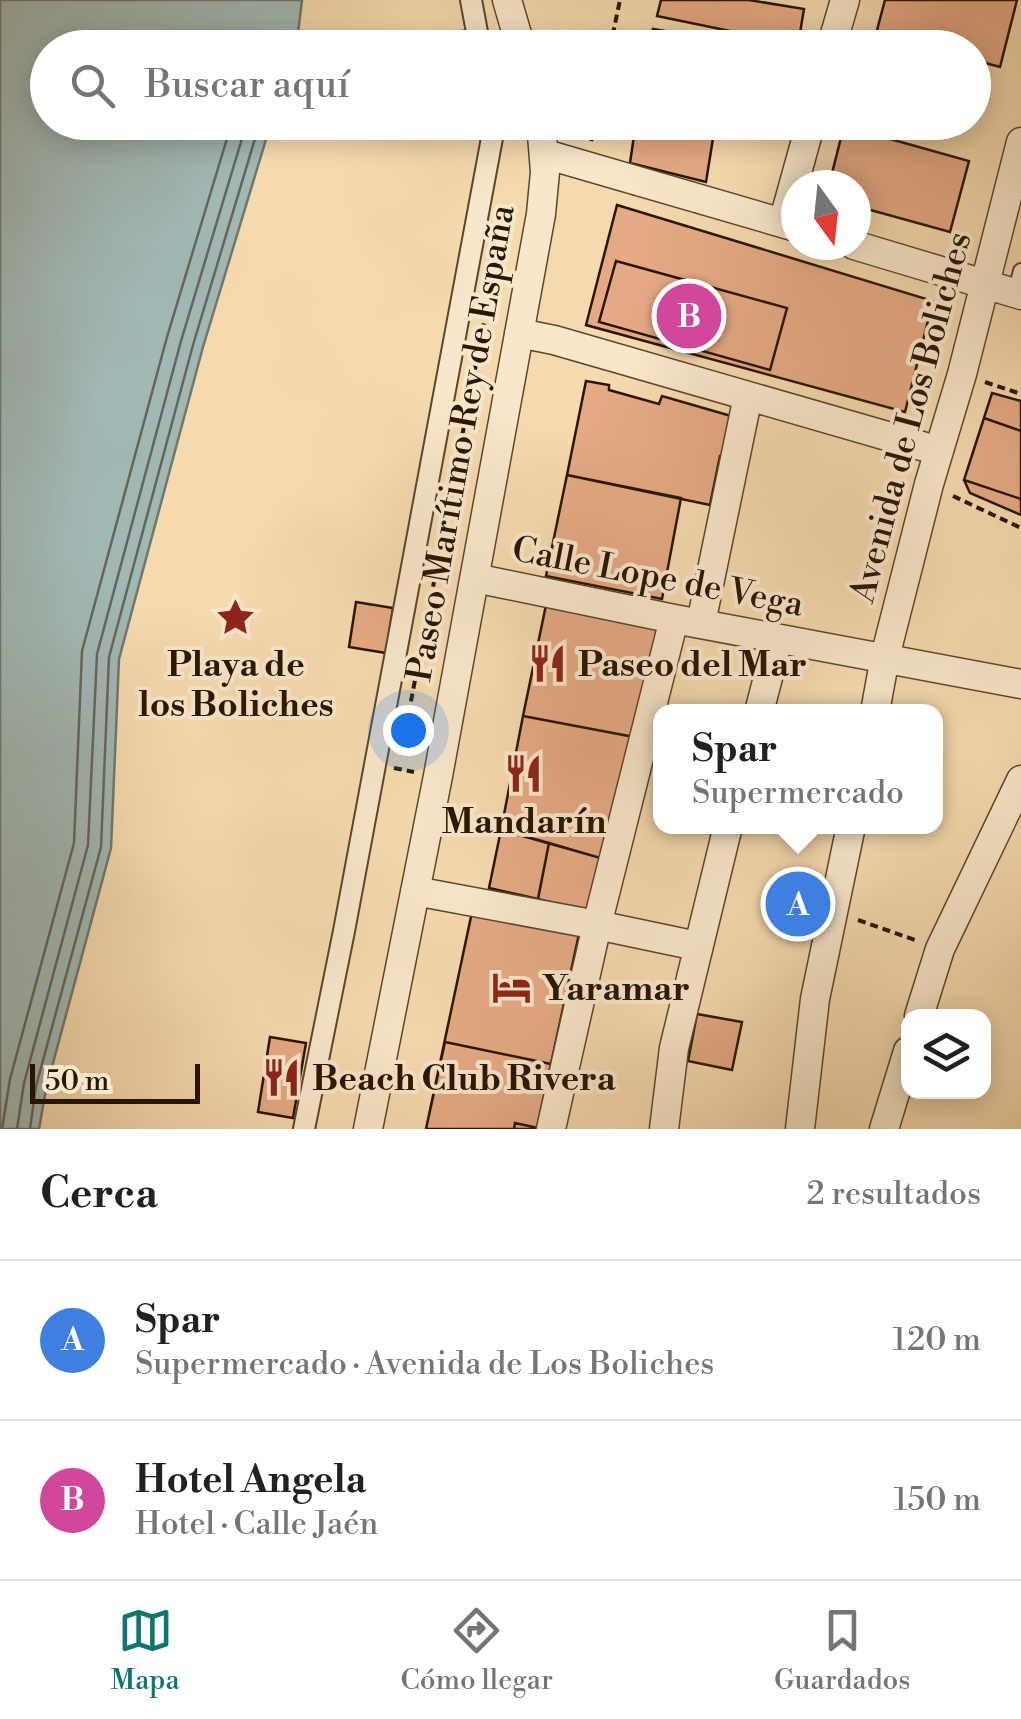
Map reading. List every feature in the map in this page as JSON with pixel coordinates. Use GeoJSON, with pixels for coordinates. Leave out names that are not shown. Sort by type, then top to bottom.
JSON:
{"type":"FeatureCollection","features":[{"type":"Feature","properties":{"kind":"street"},"geometry":{"type":"LineString","coordinates":[[471,0],[477,30]]}},
{"type":"Feature","properties":{"kind":"street"},"geometry":{"type":"LineString","coordinates":[[507,0],[516,30]]}},
{"type":"Feature","properties":{"kind":"street"},"geometry":{"type":"LineString","coordinates":[[836,30],[844,0]]}},
{"type":"Feature","properties":{"kind":"street"},"geometry":{"type":"LineString","coordinates":[[304,1129],[492,140]]}},
{"type":"Feature","properties":{"kind":"street","name":"Paseo Marítimo Rey de España"},"geometry":{"type":"LineString","coordinates":[[368,1129],[476,578],[541,214],[543,140]]}},
{"type":"Feature","properties":{"kind":"street"},"geometry":{"type":"LineString","coordinates":[[801,170],[807,140]]}},
{"type":"Feature","properties":{"kind":"street","name":"Avenida de Los Boliches"},"geometry":{"type":"LineString","coordinates":[[876,704],[929,484],[962,374],[1021,142]]}},
{"type":"Feature","properties":{"kind":"street"},"geometry":{"type":"LineString","coordinates":[[545,154],[781,222]]}},
{"type":"Feature","properties":{"kind":"street"},"geometry":{"type":"LineString","coordinates":[[871,250],[984,284],[1019,287]]}},
{"type":"Feature","properties":{"kind":"street"},"geometry":{"type":"LineString","coordinates":[[520,332],[939,450]]}},
{"type":"Feature","properties":{"kind":"street"},"geometry":{"type":"LineString","coordinates":[[663,704],[748,396]]}},
{"type":"Feature","properties":{"kind":"street","name":"Calle Lope de Vega"},"geometry":{"type":"LineString","coordinates":[[476,578],[1021,684]]}},
{"type":"Feature","properties":{"kind":"street"},"geometry":{"type":"LineString","coordinates":[[760,704],[778,639]]}},
{"type":"Feature","properties":{"kind":"street"},"geometry":{"type":"LineString","coordinates":[[551,1129],[597,924],[653,738]]}},
{"type":"Feature","properties":{"kind":"street"},"geometry":{"type":"LineString","coordinates":[[921,1009],[940,949],[1021,780]]}},
{"type":"Feature","properties":{"kind":"street"},"geometry":{"type":"LineString","coordinates":[[664,1129],[674,1048],[726,834]]}},
{"type":"Feature","properties":{"kind":"street"},"geometry":{"type":"LineString","coordinates":[[800,1129],[815,1000],[849,834]]}},
{"type":"Feature","properties":{"kind":"street"},"geometry":{"type":"LineString","coordinates":[[415,891],[697,946]]}},
{"type":"Feature","properties":{"kind":"street"},"geometry":{"type":"LineString","coordinates":[[884,1129],[901,1073]]}},
{"type":"Feature","properties":{"kind":"path"},"geometry":{"type":"LineString","coordinates":[[614,30],[620,0]]}},
{"type":"Feature","properties":{"kind":"path"},"geometry":{"type":"LineString","coordinates":[[405,732],[502,229]]}},
{"type":"Feature","properties":{"kind":"path"},"geometry":{"type":"LineString","coordinates":[[962,374],[1021,394]]}},
{"type":"Feature","properties":{"kind":"path"},"geometry":{"type":"LineString","coordinates":[[929,484],[1021,528]]}},
{"type":"Feature","properties":{"kind":"path"},"geometry":{"type":"LineString","coordinates":[[834,912],[940,949]]}},
{"type":"Feature","properties":{"kind":"water"},"geometry":{"type":"Polygon","coordinates":[[[0,0],[302,0],[298,30],[30,30],[30,140],[266,140],[203,347],[119,659],[111,848],[46,1089],[39,1129],[0,1129],[0,0]]]}},
{"type":"Feature","properties":{"kind":"building"},"geometry":{"type":"Polygon","coordinates":[[[661,0],[749,0],[804,9],[800,30],[725,30],[657,16],[661,0]]]}},
{"type":"Feature","properties":{"kind":"building"},"geometry":{"type":"Polygon","coordinates":[[[885,0],[1017,0],[1000,67],[991,65],[991,30],[877,30],[885,0]]]}},
{"type":"Feature","properties":{"kind":"building"},"geometry":{"type":"Polygon","coordinates":[[[633,140],[713,140],[706,182],[630,163],[633,140]]]}},
{"type":"Feature","properties":{"kind":"building"},"geometry":{"type":"Polygon","coordinates":[[[840,140],[894,140],[969,161],[950,232],[871,210],[871,170],[833,170],[840,140]]]}},
{"type":"Feature","properties":{"kind":"building"},"geometry":{"type":"Polygon","coordinates":[[[617,205],[781,255],[781,260],[798,260],[933,301],[905,412],[586,325],[617,205]]]}},
{"type":"Feature","properties":{"kind":"building"},"geometry":{"type":"Polygon","coordinates":[[[616,261],[787,308],[770,370],[599,322],[616,261]]]}},
{"type":"Feature","properties":{"kind":"building"},"geometry":{"type":"Polygon","coordinates":[[[586,381],[609,385],[609,390],[659,404],[662,396],[731,416],[725,456],[720,456],[710,505],[567,475],[586,381]]]}},
{"type":"Feature","properties":{"kind":"building"},"geometry":{"type":"Polygon","coordinates":[[[992,393],[1021,401],[1021,515],[970,493],[964,480],[992,393]]]}},
{"type":"Feature","properties":{"kind":"building"},"geometry":{"type":"Polygon","coordinates":[[[984,418],[1021,431],[1021,499],[964,480],[984,418]]]}},
{"type":"Feature","properties":{"kind":"building"},"geometry":{"type":"Polygon","coordinates":[[[567,475],[681,498],[662,599],[546,576],[567,475]]]}},
{"type":"Feature","properties":{"kind":"building"},"geometry":{"type":"Polygon","coordinates":[[[356,602],[393,608],[386,653],[349,647],[356,602]]]}},
{"type":"Feature","properties":{"kind":"building"},"geometry":{"type":"Polygon","coordinates":[[[546,605],[659,627],[634,737],[523,716],[546,605]]]}},
{"type":"Feature","properties":{"kind":"building"},"geometry":{"type":"Polygon","coordinates":[[[523,716],[634,737],[604,859],[501,830],[523,716]]]}},
{"type":"Feature","properties":{"kind":"building"},"geometry":{"type":"Polygon","coordinates":[[[501,830],[549,843],[538,899],[489,888],[501,830]]]}},
{"type":"Feature","properties":{"kind":"building"},"geometry":{"type":"Polygon","coordinates":[[[549,843],[604,859],[591,914],[538,899],[549,843]]]}},
{"type":"Feature","properties":{"kind":"building","name":"Yaramar"},"geometry":{"type":"Polygon","coordinates":[[[472,912],[579,934],[537,1129],[426,1129],[472,912]]]}},
{"type":"Feature","properties":{"kind":"building"},"geometry":{"type":"Polygon","coordinates":[[[697,1014],[742,1022],[732,1070],[688,1061],[697,1014]]]}},
{"type":"Feature","properties":{"kind":"building","name":"Beach Club Rivera"},"geometry":{"type":"Polygon","coordinates":[[[270,1037],[306,1043],[293,1118],[258,1112],[270,1037]]]}},
{"type":"Feature","properties":{"kind":"building"},"geometry":{"type":"Polygon","coordinates":[[[445,1042],[551,1064],[538,1128],[515,1123],[514,1129],[426,1129],[445,1042]]]}},
{"type":"Feature","properties":{"kind":"place","name":"Hotel Angela"},"geometry":{"type":"Point","coordinates":[689,316]}},
{"type":"Feature","properties":{"kind":"place","name":"Playa de los Boliches"},"geometry":{"type":"Point","coordinates":[236,617]}},
{"type":"Feature","properties":{"kind":"place","name":"Paseo del Mar"},"geometry":{"type":"Point","coordinates":[548,664]}},
{"type":"Feature","properties":{"kind":"place","name":"Mandarín"},"geometry":{"type":"Point","coordinates":[524,774]}},
{"type":"Feature","properties":{"kind":"place","name":"Spar"},"geometry":{"type":"Point","coordinates":[798,904]}},
{"type":"Feature","properties":{"kind":"place","name":"Yaramar"},"geometry":{"type":"Point","coordinates":[512,988]}},
{"type":"Feature","properties":{"kind":"place","name":"Beach Club Rivera"},"geometry":{"type":"Point","coordinates":[282,1078]}}]}
